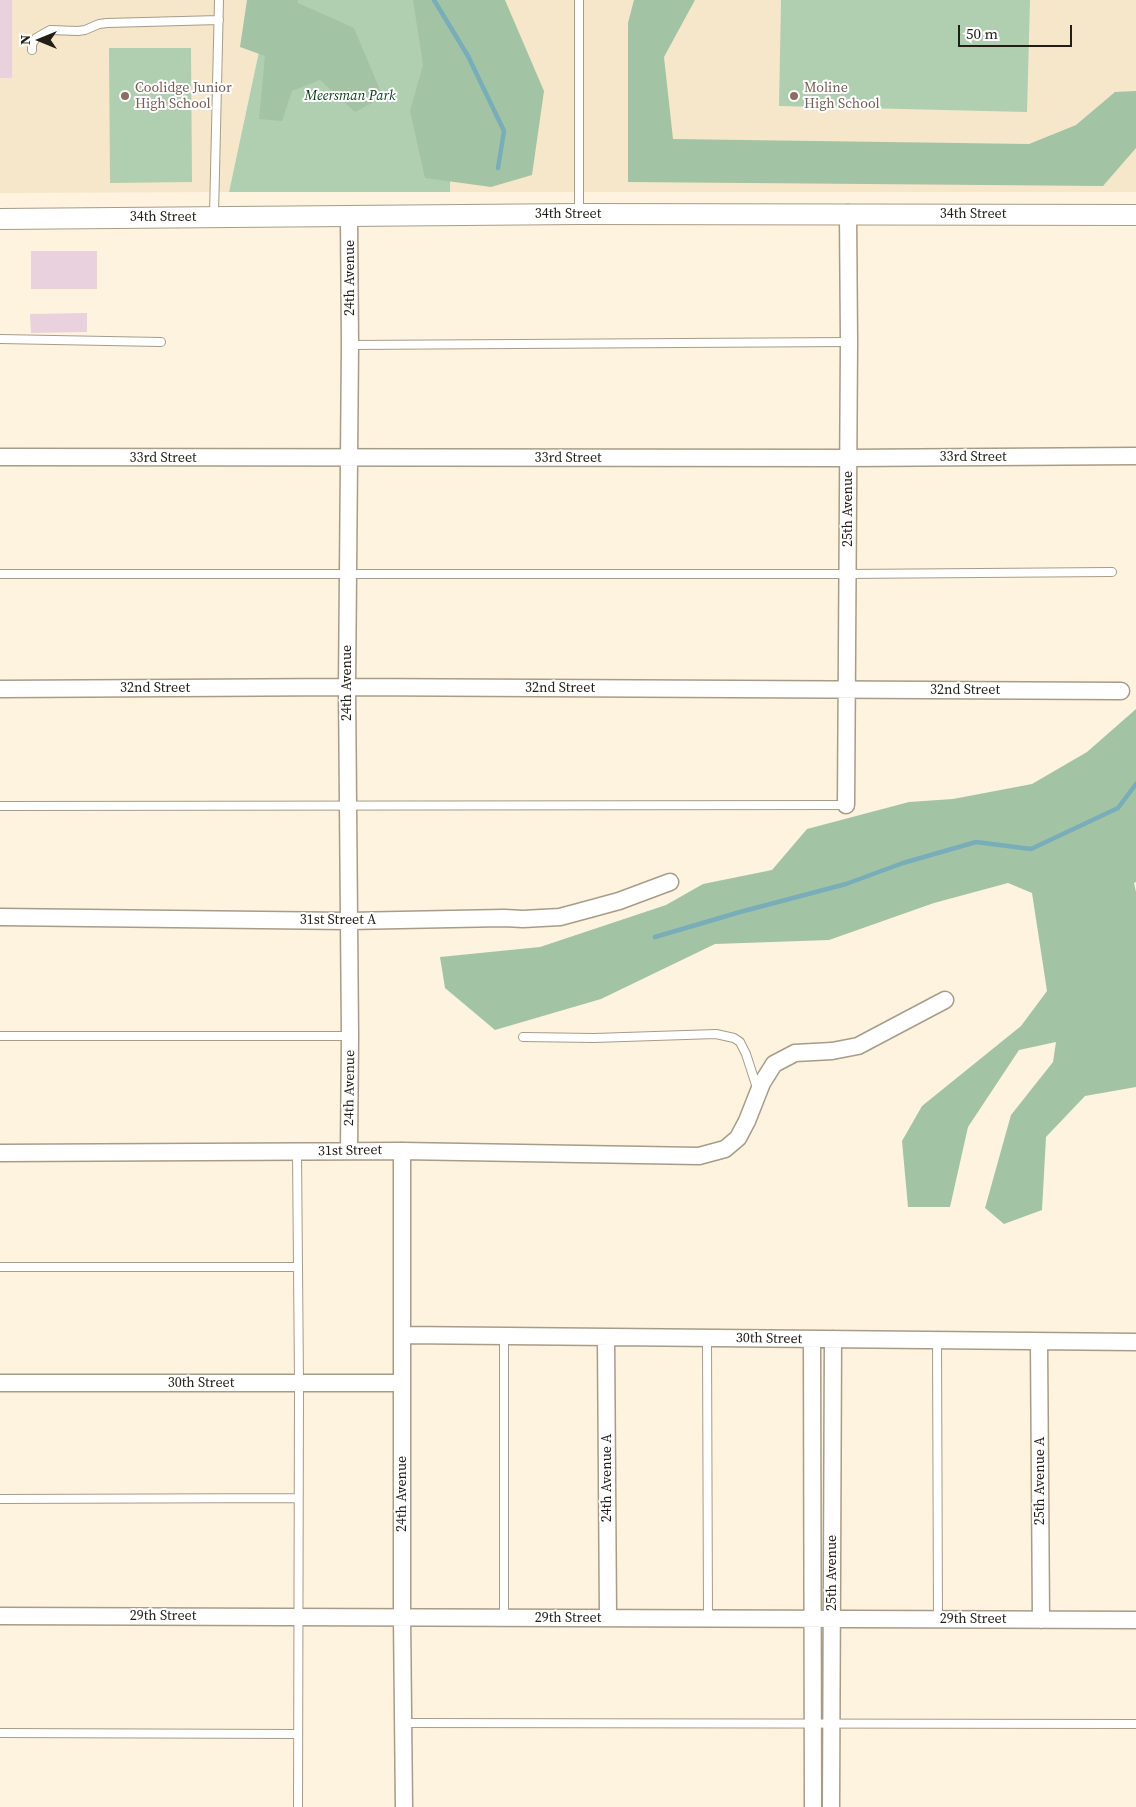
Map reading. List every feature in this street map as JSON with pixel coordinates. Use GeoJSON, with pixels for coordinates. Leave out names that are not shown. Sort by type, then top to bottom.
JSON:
{"type":"FeatureCollection","features":[{"type":"Feature","properties":{"kind":"street","name":"34th Street"},"geometry":{"type":"LineString","coordinates":[[0,219],[580,214],[1136,215]]}},
{"type":"Feature","properties":{"kind":"street","name":"25th Avenue"},"geometry":{"type":"LineString","coordinates":[[846,804],[850,342],[848,214]]}},
{"type":"Feature","properties":{"kind":"street","name":"24th Avenue"},"geometry":{"type":"LineString","coordinates":[[349,216],[350,345],[347,687],[349,1151]]}},
{"type":"Feature","properties":{"kind":"street","name":"33rd Street"},"geometry":{"type":"LineString","coordinates":[[0,457],[848,458],[1136,456]]}},
{"type":"Feature","properties":{"kind":"street","name":"32nd Street"},"geometry":{"type":"LineString","coordinates":[[0,689],[347,687],[1121,690]]}},
{"type":"Feature","properties":{"kind":"street","name":"31st Street A"},"geometry":{"type":"LineString","coordinates":[[0,917],[348,921],[523,919],[560,916],[619,901],[670,882]]}},
{"type":"Feature","properties":{"kind":"street","name":"31st Street"},"geometry":{"type":"LineString","coordinates":[[0,1152],[402,1151],[700,1156],[725,1149],[738,1138],[762,1083],[774,1064],[795,1053],[832,1051],[858,1046],[946,1000]]}},
{"type":"Feature","properties":{"kind":"street","name":"24th Avenue"},"geometry":{"type":"LineString","coordinates":[[402,1151],[402,1722],[407,1805]]}},
{"type":"Feature","properties":{"kind":"street","name":"30th Street"},"geometry":{"type":"LineString","coordinates":[[402,1336],[1136,1342]]}},
{"type":"Feature","properties":{"kind":"street","name":"24th Avenue A"},"geometry":{"type":"LineString","coordinates":[[606,1338],[608,1618]]}},
{"type":"Feature","properties":{"kind":"street","name":"25th Avenue"},"geometry":{"type":"LineString","coordinates":[[812,1340],[813,1807]]}},
{"type":"Feature","properties":{"kind":"street","name":"25th Avenue"},"geometry":{"type":"LineString","coordinates":[[831,1807],[833,1340]]}},
{"type":"Feature","properties":{"kind":"street","name":"25th Avenue A"},"geometry":{"type":"LineString","coordinates":[[1039,1342],[1041,1620]]}},
{"type":"Feature","properties":{"kind":"street","name":"30th Street"},"geometry":{"type":"LineString","coordinates":[[0,1383],[402,1383]]}},
{"type":"Feature","properties":{"kind":"street","name":"29th Street"},"geometry":{"type":"LineString","coordinates":[[0,1616],[1136,1620]]}},
{"type":"Feature","properties":{"kind":"lane"},"geometry":{"type":"LineString","coordinates":[[214,217],[219,0]]}},
{"type":"Feature","properties":{"kind":"lane"},"geometry":{"type":"LineString","coordinates":[[579,0],[580,214]]}},
{"type":"Feature","properties":{"kind":"lane"},"geometry":{"type":"LineString","coordinates":[[32,50],[32,44],[36,38],[50,30],[78,31],[107,23],[219,20]]}},
{"type":"Feature","properties":{"kind":"lane"},"geometry":{"type":"LineString","coordinates":[[0,339],[161,342]]}},
{"type":"Feature","properties":{"kind":"lane"},"geometry":{"type":"LineString","coordinates":[[350,345],[850,342]]}},
{"type":"Feature","properties":{"kind":"lane"},"geometry":{"type":"LineString","coordinates":[[0,574],[348,572],[847,574],[1112,572]]}},
{"type":"Feature","properties":{"kind":"lane"},"geometry":{"type":"LineString","coordinates":[[0,806],[846,804]]}},
{"type":"Feature","properties":{"kind":"lane"},"geometry":{"type":"LineString","coordinates":[[523,1037],[594,1038],[716,1034],[734,1038],[740,1042],[746,1054],[758,1092]]}},
{"type":"Feature","properties":{"kind":"lane"},"geometry":{"type":"LineString","coordinates":[[0,1036],[350,1036]]}},
{"type":"Feature","properties":{"kind":"lane"},"geometry":{"type":"LineString","coordinates":[[297,1152],[299,1383],[298,1807]]}},
{"type":"Feature","properties":{"kind":"lane"},"geometry":{"type":"LineString","coordinates":[[0,1267],[298,1267]]}},
{"type":"Feature","properties":{"kind":"lane"},"geometry":{"type":"LineString","coordinates":[[504,1337],[504,1618]]}},
{"type":"Feature","properties":{"kind":"lane"},"geometry":{"type":"LineString","coordinates":[[707,1338],[708,1618]]}},
{"type":"Feature","properties":{"kind":"lane"},"geometry":{"type":"LineString","coordinates":[[937,1340],[938,1619]]}},
{"type":"Feature","properties":{"kind":"lane"},"geometry":{"type":"LineString","coordinates":[[0,1499],[298,1498]]}},
{"type":"Feature","properties":{"kind":"lane"},"geometry":{"type":"LineString","coordinates":[[402,1722],[1136,1724]]}},
{"type":"Feature","properties":{"kind":"lane"},"geometry":{"type":"LineString","coordinates":[[0,1733],[297,1734]]}},
{"type":"Feature","properties":{"kind":"shaded area","name":"Coolidge Junior High School"},"geometry":{"type":"Polygon","coordinates":[[[0,0],[270,0],[229,192],[0,193],[0,0]]]}},
{"type":"Feature","properties":{"kind":"shaded area","name":"Moline High School"},"geometry":{"type":"Polygon","coordinates":[[[452,0],[1136,0],[1136,192],[450,192],[452,0]]]}},
{"type":"Feature","properties":{"kind":"green space"},"geometry":{"type":"Polygon","coordinates":[[[247,0],[298,0],[298,3],[354,28],[383,97],[355,112],[320,80],[292,91],[282,121],[259,119],[265,56],[240,47],[247,0]]]}},
{"type":"Feature","properties":{"kind":"green space","name":"Meersman Park"},"geometry":{"type":"Polygon","coordinates":[[[270,0],[452,0],[450,192],[229,192],[270,0]]]}},
{"type":"Feature","properties":{"kind":"green space"},"geometry":{"type":"Polygon","coordinates":[[[413,0],[505,0],[544,91],[532,175],[491,187],[425,178],[410,111],[423,65],[413,0]]]}},
{"type":"Feature","properties":{"kind":"green space"},"geometry":{"type":"Polygon","coordinates":[[[634,0],[695,0],[664,57],[673,139],[1029,144],[1076,125],[1115,92],[1136,91],[1136,148],[1103,186],[628,182],[628,23],[634,0]]]}},
{"type":"Feature","properties":{"kind":"green space"},"geometry":{"type":"Polygon","coordinates":[[[781,0],[1030,0],[1027,112],[779,106],[781,0]]]}},
{"type":"Feature","properties":{"kind":"green space"},"geometry":{"type":"Polygon","coordinates":[[[109,48],[191,48],[192,182],[110,183],[109,48]]]}},
{"type":"Feature","properties":{"kind":"green space"},"geometry":{"type":"Polygon","coordinates":[[[1136,709],[1136,882],[1134,883],[1136,892],[1136,1087],[1085,1096],[1046,1137],[1042,1210],[1004,1224],[985,1208],[1011,1115],[1053,1062],[1056,1042],[1019,1050],[968,1127],[950,1207],[908,1207],[902,1141],[922,1106],[1021,1026],[1047,991],[1032,893],[1008,883],[934,903],[829,940],[715,944],[601,999],[495,1030],[445,988],[440,957],[540,947],[666,905],[703,884],[772,870],[807,829],[909,802],[953,799],[1032,784],[1087,752],[1136,709]]]}},
{"type":"Feature","properties":{"kind":"building"},"geometry":{"type":"Polygon","coordinates":[[[0,0],[12,0],[12,78],[0,78],[0,0]]]}},
{"type":"Feature","properties":{"kind":"building"},"geometry":{"type":"Polygon","coordinates":[[[31,251],[97,251],[97,289],[31,289],[31,251]]]}},
{"type":"Feature","properties":{"kind":"building"},"geometry":{"type":"Polygon","coordinates":[[[87,313],[87,332],[31,333],[30,314],[87,313]]]}},
{"type":"Feature","properties":{"kind":"waterway"},"geometry":{"type":"LineString","coordinates":[[434,0],[468,56],[504,131],[498,168]]}},
{"type":"Feature","properties":{"kind":"waterway"},"geometry":{"type":"LineString","coordinates":[[655,937],[846,884],[903,863],[976,842],[1031,849],[1118,808],[1136,784]]}},
{"type":"Feature","properties":{"kind":"place","name":"Coolidge Junior High School"},"geometry":{"type":"Point","coordinates":[125,96]}},
{"type":"Feature","properties":{"kind":"place","name":"Moline High School"},"geometry":{"type":"Point","coordinates":[794,96]}}]}
